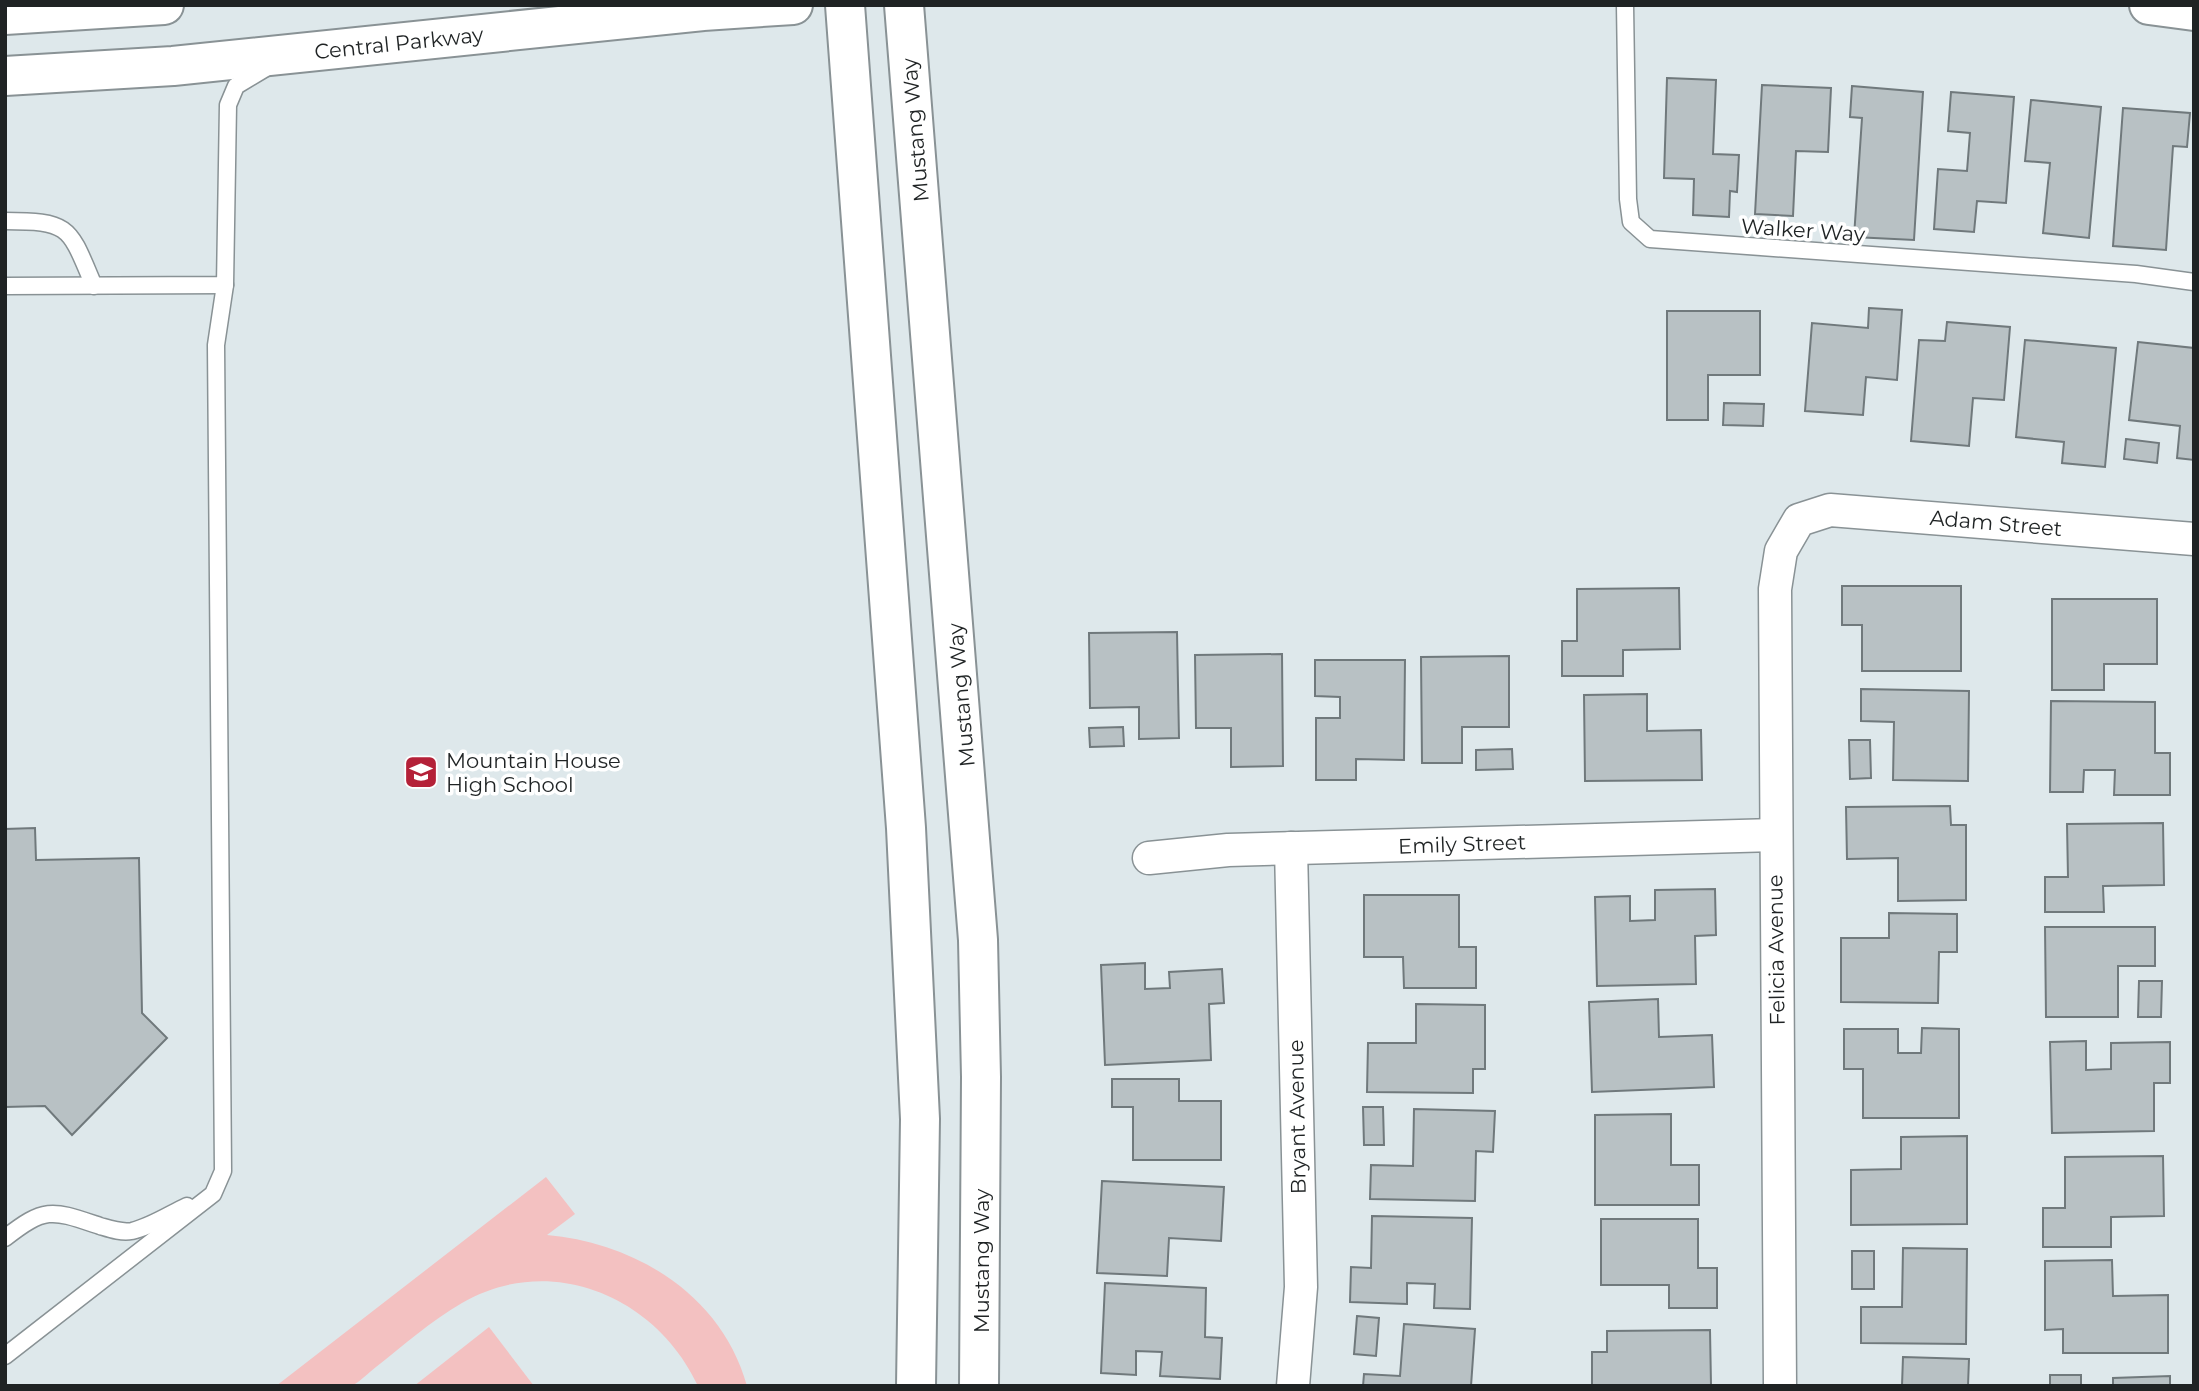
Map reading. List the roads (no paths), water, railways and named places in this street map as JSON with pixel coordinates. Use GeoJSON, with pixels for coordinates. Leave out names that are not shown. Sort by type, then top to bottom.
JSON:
{"type":"FeatureCollection","features":[{"type":"Feature","properties":{"kind":"street"},"geometry":{"type":"LineString","coordinates":[[5,15],[164,5]]}},
{"type":"Feature","properties":{"kind":"street","name":"Central Parkway"},"geometry":{"type":"LineString","coordinates":[[5,76],[173,66],[703,11],[793,5]]}},
{"type":"Feature","properties":{"kind":"street"},"geometry":{"type":"LineString","coordinates":[[845,5],[906,828],[920,1119],[916,1386]]}},
{"type":"Feature","properties":{"kind":"street","name":"Mustang Way"},"geometry":{"type":"LineString","coordinates":[[904,5],[978,940],[981,1077],[979,1386]]}},
{"type":"Feature","properties":{"kind":"street"},"geometry":{"type":"LineString","coordinates":[[2149,5],[2194,10]]}},
{"type":"Feature","properties":{"kind":"street","name":"Adam Street"},"geometry":{"type":"LineString","coordinates":[[1799,520],[1830,510],[1841,510],[2194,539]]}},
{"type":"Feature","properties":{"kind":"street","name":"Felicia Avenue"},"geometry":{"type":"LineString","coordinates":[[1780,1386],[1775,589],[1780,551],[1799,520]]}},
{"type":"Feature","properties":{"kind":"street","name":"Emily Street"},"geometry":{"type":"LineString","coordinates":[[1149,858],[1291,848],[1775,835]]}},
{"type":"Feature","properties":{"kind":"street","name":"Bryant Avenue"},"geometry":{"type":"LineString","coordinates":[[1291,848],[1301,1287],[1293,1386]]}},
{"type":"Feature","properties":{"kind":"lane","name":"Walker Way"},"geometry":{"type":"LineString","coordinates":[[1625,5],[1628,199],[1631,222],[1650,239],[2136,274],[2194,282]]}},
{"type":"Feature","properties":{"kind":"lane"},"geometry":{"type":"LineString","coordinates":[[5,1356],[213,1194],[220,1183],[223,1161],[216,345],[225,285],[227,118],[230,95],[249,76],[315,51]]}},
{"type":"Feature","properties":{"kind":"lane"},"geometry":{"type":"LineString","coordinates":[[5,221],[48,221],[64,230],[75,242],[94,286]]}},
{"type":"Feature","properties":{"kind":"lane"},"geometry":{"type":"LineString","coordinates":[[5,286],[225,285]]}},
{"type":"Feature","properties":{"kind":"lane"},"geometry":{"type":"LineString","coordinates":[[5,1238],[31,1218],[44,1214],[66,1214],[112,1230],[132,1231],[213,1194]]}},
{"type":"Feature","properties":{"kind":"place","name":"Mountain House High School"},"geometry":{"type":"Point","coordinates":[421,772]}}]}
